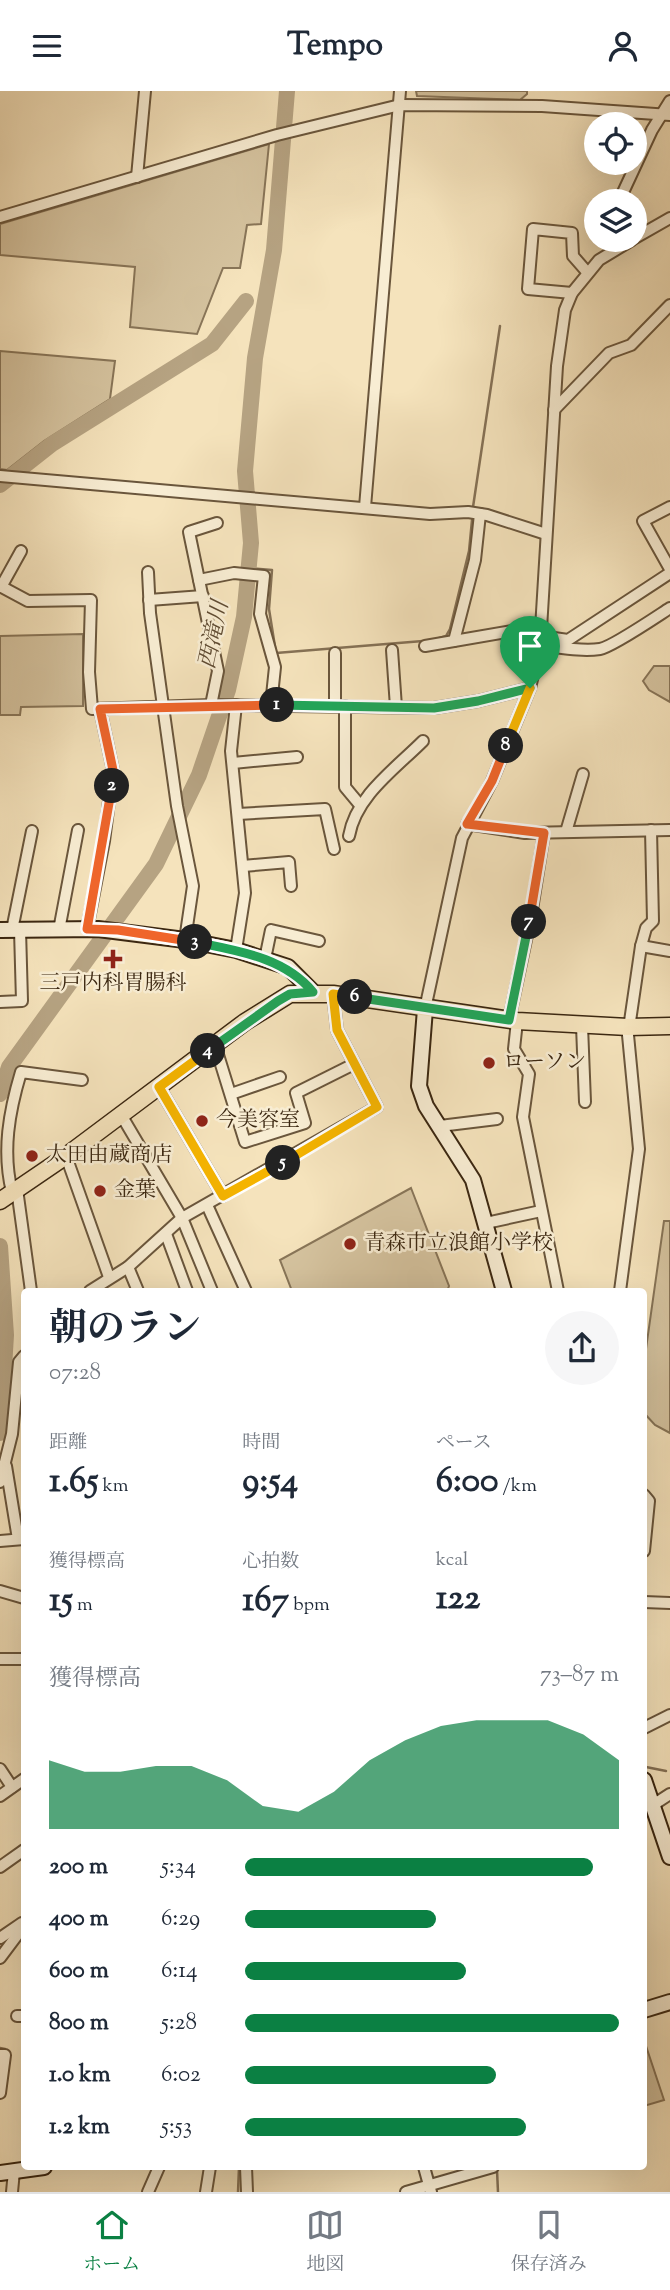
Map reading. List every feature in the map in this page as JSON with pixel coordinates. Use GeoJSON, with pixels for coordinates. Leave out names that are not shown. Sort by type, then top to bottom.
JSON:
{"type":"FeatureCollection","features":[{"type":"Feature","properties":{"kind":"main road"},"geometry":{"type":"LineString","coordinates":[[8,1195],[290,994],[333,994],[513,1021],[582,1026],[670,1026]]}},
{"type":"Feature","properties":{"kind":"street"},"geometry":{"type":"LineString","coordinates":[[137,177],[145,91]]}},
{"type":"Feature","properties":{"kind":"street"},"geometry":{"type":"LineString","coordinates":[[365,507],[400,91]]}},
{"type":"Feature","properties":{"kind":"street"},"geometry":{"type":"LineString","coordinates":[[625,189],[670,101]]}},
{"type":"Feature","properties":{"kind":"street"},"geometry":{"type":"LineString","coordinates":[[0,217],[277,135],[400,105],[542,106],[665,114]]}},
{"type":"Feature","properties":{"kind":"street"},"geometry":{"type":"LineString","coordinates":[[647,231],[670,218]]}},
{"type":"Feature","properties":{"kind":"street"},"geometry":{"type":"LineString","coordinates":[[572,293],[528,289],[533,229],[572,233],[573,256],[587,272]]}},
{"type":"Feature","properties":{"kind":"street"},"geometry":{"type":"LineString","coordinates":[[503,1288],[473,1180],[419,1086],[418,1059],[425,1009],[467,824],[492,781],[530,688],[541,635],[554,409],[565,310],[572,293],[587,272],[611,252]]}},
{"type":"Feature","properties":{"kind":"street"},"geometry":{"type":"LineString","coordinates":[[554,409],[608,353],[631,345],[670,305]]}},
{"type":"Feature","properties":{"kind":"street"},"geometry":{"type":"LineString","coordinates":[[2,476],[430,514],[481,514],[545,534]]}},
{"type":"Feature","properties":{"kind":"street"},"geometry":{"type":"LineString","coordinates":[[425,646],[454,641],[541,635],[568,640],[670,571],[643,521],[670,507]]}},
{"type":"Feature","properties":{"kind":"street"},"geometry":{"type":"LineString","coordinates":[[454,641],[475,560],[481,514]]}},
{"type":"Feature","properties":{"kind":"street"},"geometry":{"type":"LineString","coordinates":[[213,705],[218,671],[189,532],[217,523]]}},
{"type":"Feature","properties":{"kind":"street"},"geometry":{"type":"LineString","coordinates":[[21,551],[1,586],[27,601],[92,600],[89,672],[92,709],[213,705],[434,708],[478,701],[530,688]]}},
{"type":"Feature","properties":{"kind":"street"},"geometry":{"type":"LineString","coordinates":[[148,572],[149,600],[177,806],[184,829],[193,886],[185,940]]}},
{"type":"Feature","properties":{"kind":"street"},"geometry":{"type":"LineString","coordinates":[[200,580],[242,573],[264,576],[260,614],[275,667],[271,705]]}},
{"type":"Feature","properties":{"kind":"street"},"geometry":{"type":"LineString","coordinates":[[149,600],[203,596]]}},
{"type":"Feature","properties":{"kind":"street"},"geometry":{"type":"LineString","coordinates":[[541,635],[601,649],[615,644],[629,632],[670,608]]}},
{"type":"Feature","properties":{"kind":"street"},"geometry":{"type":"LineString","coordinates":[[392,650],[396,707]]}},
{"type":"Feature","properties":{"kind":"street"},"geometry":{"type":"LineString","coordinates":[[335,653],[345,787],[360,805]]}},
{"type":"Feature","properties":{"kind":"street"},"geometry":{"type":"LineString","coordinates":[[234,705],[233,763],[245,893],[236,950]]}},
{"type":"Feature","properties":{"kind":"street"},"geometry":{"type":"LineString","coordinates":[[92,929],[113,770],[100,709]]}},
{"type":"Feature","properties":{"kind":"street"},"geometry":{"type":"LineString","coordinates":[[349,836],[352,818],[360,805],[423,741]]}},
{"type":"Feature","properties":{"kind":"street"},"geometry":{"type":"LineString","coordinates":[[233,763],[297,757]]}},
{"type":"Feature","properties":{"kind":"street"},"geometry":{"type":"LineString","coordinates":[[566,832],[583,774]]}},
{"type":"Feature","properties":{"kind":"street"},"geometry":{"type":"LineString","coordinates":[[238,814],[326,809],[334,849]]}},
{"type":"Feature","properties":{"kind":"street"},"geometry":{"type":"LineString","coordinates":[[467,824],[544,833],[670,830]]}},
{"type":"Feature","properties":{"kind":"street"},"geometry":{"type":"LineString","coordinates":[[59,930],[78,830]]}},
{"type":"Feature","properties":{"kind":"street"},"geometry":{"type":"LineString","coordinates":[[620,1288],[639,1149],[628,1027],[641,946],[646,928],[653,921],[651,830]]}},
{"type":"Feature","properties":{"kind":"street"},"geometry":{"type":"LineString","coordinates":[[0,1002],[22,1001],[10,930],[32,831]]}},
{"type":"Feature","properties":{"kind":"street"},"geometry":{"type":"LineString","coordinates":[[544,833],[513,1021],[514,1049],[529,1074],[523,1117],[557,1288]]}},
{"type":"Feature","properties":{"kind":"street"},"geometry":{"type":"LineString","coordinates":[[243,866],[289,862],[291,886]]}},
{"type":"Feature","properties":{"kind":"street"},"geometry":{"type":"LineString","coordinates":[[10,930],[118,930],[236,950],[288,967],[313,992]]}},
{"type":"Feature","properties":{"kind":"street"},"geometry":{"type":"LineString","coordinates":[[265,959],[271,930],[319,941]]}},
{"type":"Feature","properties":{"kind":"street"},"geometry":{"type":"LineString","coordinates":[[641,946],[670,951]]}},
{"type":"Feature","properties":{"kind":"street"},"geometry":{"type":"LineString","coordinates":[[94,1288],[128,1267],[182,1218],[377,1107],[337,1030],[333,994]]}},
{"type":"Feature","properties":{"kind":"street"},"geometry":{"type":"LineString","coordinates":[[582,1026],[585,1102]]}},
{"type":"Feature","properties":{"kind":"street"},"geometry":{"type":"LineString","coordinates":[[215,1045],[245,1142],[305,1123],[296,1093],[354,1065]]}},
{"type":"Feature","properties":{"kind":"street"},"geometry":{"type":"LineString","coordinates":[[30,1288],[8,1195],[6,1162],[8,1131],[21,1072],[82,1080]]}},
{"type":"Feature","properties":{"kind":"street"},"geometry":{"type":"LineString","coordinates":[[231,1094],[280,1077]]}},
{"type":"Feature","properties":{"kind":"street"},"geometry":{"type":"LineString","coordinates":[[159,1087],[223,1196]]}},
{"type":"Feature","properties":{"kind":"street"},"geometry":{"type":"LineString","coordinates":[[120,1113],[182,1218],[211,1288]]}},
{"type":"Feature","properties":{"kind":"street"},"geometry":{"type":"LineString","coordinates":[[440,1126],[497,1119]]}},
{"type":"Feature","properties":{"kind":"street"},"geometry":{"type":"LineString","coordinates":[[66,1156],[109,1277]]}},
{"type":"Feature","properties":{"kind":"street"},"geometry":{"type":"LineString","coordinates":[[207,1205],[245,1288]]}},
{"type":"Feature","properties":{"kind":"street"},"geometry":{"type":"LineString","coordinates":[[486,1223],[541,1211]]}},
{"type":"Feature","properties":{"kind":"street"},"geometry":{"type":"LineString","coordinates":[[166,1234],[186,1288]]}},
{"type":"Feature","properties":{"kind":"street"},"geometry":{"type":"LineString","coordinates":[[128,1267],[137,1288]]}},
{"type":"Feature","properties":{"kind":"street"},"geometry":{"type":"LineString","coordinates":[[0,1482],[15,1417],[21,1360]]}},
{"type":"Feature","properties":{"kind":"street"},"geometry":{"type":"LineString","coordinates":[[0,1541],[21,1539],[6,1461]]}},
{"type":"Feature","properties":{"kind":"street"},"geometry":{"type":"LineString","coordinates":[[647,1499],[647,1521]]}},
{"type":"Feature","properties":{"kind":"street"},"geometry":{"type":"LineString","coordinates":[[0,1591],[21,1597]]}},
{"type":"Feature","properties":{"kind":"street"},"geometry":{"type":"LineString","coordinates":[[647,1602],[670,1603]]}},
{"type":"Feature","properties":{"kind":"street"},"geometry":{"type":"LineString","coordinates":[[0,1658],[21,1659]]}},
{"type":"Feature","properties":{"kind":"street"},"geometry":{"type":"LineString","coordinates":[[647,1726],[670,1715]]}},
{"type":"Feature","properties":{"kind":"street"},"geometry":{"type":"LineString","coordinates":[[0,1769],[12,1787]]}},
{"type":"Feature","properties":{"kind":"street"},"geometry":{"type":"LineString","coordinates":[[0,1796],[21,1781]]}},
{"type":"Feature","properties":{"kind":"street"},"geometry":{"type":"LineString","coordinates":[[647,1788],[670,1857]]}},
{"type":"Feature","properties":{"kind":"street"},"geometry":{"type":"LineString","coordinates":[[653,1805],[670,1794]]}},
{"type":"Feature","properties":{"kind":"street"},"geometry":{"type":"LineString","coordinates":[[0,1867],[21,1852]]}},
{"type":"Feature","properties":{"kind":"street"},"geometry":{"type":"LineString","coordinates":[[0,1938],[21,1926]]}},
{"type":"Feature","properties":{"kind":"street"},"geometry":{"type":"LineString","coordinates":[[0,1958],[21,1928]]}},
{"type":"Feature","properties":{"kind":"street"},"geometry":{"type":"LineString","coordinates":[[647,2009],[670,2002]]}},
{"type":"Feature","properties":{"kind":"street"},"geometry":{"type":"LineString","coordinates":[[0,2055],[5,2056],[0,2093]]}},
{"type":"Feature","properties":{"kind":"street"},"geometry":{"type":"LineString","coordinates":[[148,2192],[158,2170]]}},
{"type":"Feature","properties":{"kind":"street"},"geometry":{"type":"LineString","coordinates":[[206,2192],[210,2170]]}},
{"type":"Feature","properties":{"kind":"street"},"geometry":{"type":"LineString","coordinates":[[246,2170],[247,2192]]}},
{"type":"Feature","properties":{"kind":"street"},"geometry":{"type":"LineString","coordinates":[[425,2170],[430,2188]]}},
{"type":"Feature","properties":{"kind":"street"},"geometry":{"type":"LineString","coordinates":[[406,2192],[430,2188],[483,2170]]}},
{"type":"Feature","properties":{"kind":"street"},"geometry":{"type":"LineString","coordinates":[[7,2172],[12,2192]]}},
{"type":"Feature","properties":{"kind":"shaded area"},"geometry":{"type":"Polygon","coordinates":[[[416,91],[527,91],[527,94],[520,100],[417,96],[416,91]]]}},
{"type":"Feature","properties":{"kind":"shaded area"},"geometry":{"type":"Polygon","coordinates":[[[269,144],[261,224],[247,225],[240,268],[223,268],[197,334],[130,327],[135,267],[0,255],[0,224],[269,144]]]}},
{"type":"Feature","properties":{"kind":"shaded area"},"geometry":{"type":"Polygon","coordinates":[[[0,351],[115,361],[110,399],[44,441],[7,470],[0,469],[0,351]]]}},
{"type":"Feature","properties":{"kind":"shaded area"},"geometry":{"type":"Polygon","coordinates":[[[83,634],[83,706],[21,707],[20,715],[0,715],[0,636],[83,634]]]}},
{"type":"Feature","properties":{"kind":"shaded area"},"geometry":{"type":"Polygon","coordinates":[[[654,666],[670,666],[670,702],[649,690],[643,681],[654,666]]]}},
{"type":"Feature","properties":{"kind":"shaded area"},"geometry":{"type":"Polygon","coordinates":[[[411,1188],[449,1286],[291,1288],[280,1260],[411,1188]]]}},
{"type":"Feature","properties":{"kind":"shaded area"},"geometry":{"type":"Polygon","coordinates":[[[664,1221],[670,1221],[670,1433],[655,1425],[647,1416],[647,1342],[664,1221]]]}},
{"type":"Feature","properties":{"kind":"shaded area"},"geometry":{"type":"Polygon","coordinates":[[[647,2049],[664,2100],[647,2105],[647,2049]]]}},
{"type":"Feature","properties":{"kind":"waterway","name":"西滝川"},"geometry":{"type":"LineString","coordinates":[[0,1094],[9,1067],[156,864],[199,775],[228,690],[244,617],[251,543],[245,471],[255,358],[274,250],[287,91]]}},
{"type":"Feature","properties":{"kind":"waterway","name":"西滝川"},"geometry":{"type":"LineString","coordinates":[[0,485],[52,444],[212,344],[246,301]]}},
{"type":"Feature","properties":{"kind":"waterway"},"geometry":{"type":"LineString","coordinates":[[473,507],[500,326]]}},
{"type":"Feature","properties":{"kind":"waterway"},"geometry":{"type":"LineString","coordinates":[[436,639],[446,636],[450,629],[469,551],[472,520]]}},
{"type":"Feature","properties":{"kind":"waterway"},"geometry":{"type":"LineString","coordinates":[[249,568],[272,570],[269,609],[276,653],[423,641]]}},
{"type":"Feature","properties":{"kind":"waterway","name":"西滝川"},"geometry":{"type":"LineString","coordinates":[[0,1246],[6,1335],[0,1433]]}},
{"type":"Feature","properties":{"kind":"waterway"},"geometry":{"type":"LineString","coordinates":[[647,1767],[666,1771]]}},
{"type":"Feature","properties":{"kind":"waterway"},"geometry":{"type":"LineString","coordinates":[[0,2048],[5,2049]]}},
{"type":"Feature","properties":{"kind":"waterway"},"geometry":{"type":"LineString","coordinates":[[238,2192],[239,2170]]}},
{"type":"Feature","properties":{"kind":"waterway"},"geometry":{"type":"LineString","coordinates":[[497,2170],[498,2192]]}},
{"type":"Feature","properties":{"kind":"place","name":"三戸内科胃腸科"},"geometry":{"type":"Point","coordinates":[113,959]}},
{"type":"Feature","properties":{"kind":"place","name":"ローソン"},"geometry":{"type":"Point","coordinates":[489,1063]}},
{"type":"Feature","properties":{"kind":"place","name":"今美容室"},"geometry":{"type":"Point","coordinates":[202,1121]}},
{"type":"Feature","properties":{"kind":"place","name":"太田由蔵商店"},"geometry":{"type":"Point","coordinates":[32,1156]}},
{"type":"Feature","properties":{"kind":"place","name":"金葉"},"geometry":{"type":"Point","coordinates":[100,1191]}},
{"type":"Feature","properties":{"kind":"place","name":"青森市立浪館小学校"},"geometry":{"type":"Point","coordinates":[350,1244]}},
{"type":"Feature","properties":{"kind":"route"},"geometry":{"type":"LineString","coordinates":[[530,688],[492,781],[467,824],[525,833],[544,833],[531,916],[509,1020],[333,994],[337,1030],[377,1107],[223,1196],[159,1087],[245,1022],[278,1001],[290,994],[313,992],[300,975],[288,967],[236,950],[126,931],[87,929],[104,841],[113,770],[100,709],[211,705],[434,708],[478,701],[530,688]]}}]}
